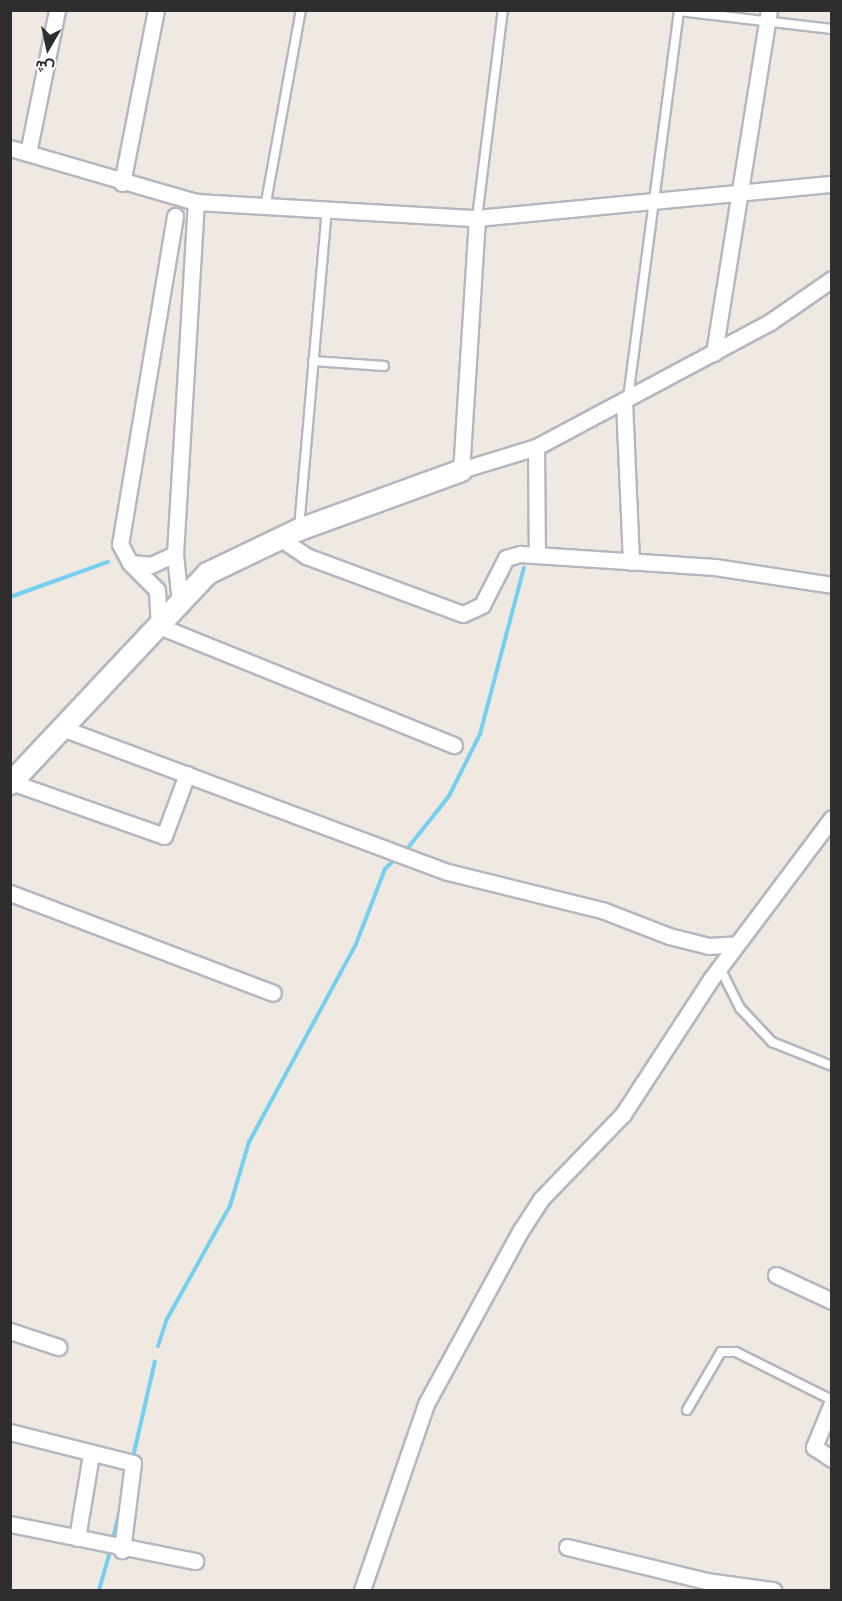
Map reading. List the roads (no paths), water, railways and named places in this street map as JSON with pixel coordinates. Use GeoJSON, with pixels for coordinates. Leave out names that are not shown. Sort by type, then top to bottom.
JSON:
{"type":"FeatureCollection","features":[{"type":"Feature","properties":{"kind":"street"},"geometry":{"type":"LineString","coordinates":[[28,153],[57,10]]}},
{"type":"Feature","properties":{"kind":"street"},"geometry":{"type":"LineString","coordinates":[[122,183],[156,10]]}},
{"type":"Feature","properties":{"kind":"street"},"geometry":{"type":"LineString","coordinates":[[714,353],[768,16]]}},
{"type":"Feature","properties":{"kind":"street"},"geometry":{"type":"LineString","coordinates":[[10,148],[122,183],[196,202],[266,202],[477,218],[831,184]]}},
{"type":"Feature","properties":{"kind":"street"},"geometry":{"type":"LineString","coordinates":[[180,603],[175,554],[196,202]]}},
{"type":"Feature","properties":{"kind":"street"},"geometry":{"type":"LineString","coordinates":[[159,626],[157,590],[123,554],[122,534],[175,216]]}},
{"type":"Feature","properties":{"kind":"street"},"geometry":{"type":"LineString","coordinates":[[461,470],[477,218]]}},
{"type":"Feature","properties":{"kind":"street"},"geometry":{"type":"LineString","coordinates":[[187,774],[164,836],[11,782],[207,573],[290,534],[461,470],[536,447],[770,322],[831,279]]}},
{"type":"Feature","properties":{"kind":"street"},"geometry":{"type":"LineString","coordinates":[[626,400],[632,562]]}},
{"type":"Feature","properties":{"kind":"street"},"geometry":{"type":"LineString","coordinates":[[536,447],[537,555]]}},
{"type":"Feature","properties":{"kind":"street"},"geometry":{"type":"LineString","coordinates":[[290,534],[306,556],[463,614],[482,605],[506,558],[537,555],[632,562],[831,585]]}},
{"type":"Feature","properties":{"kind":"street"},"geometry":{"type":"LineString","coordinates":[[130,563],[151,565],[175,554]]}},
{"type":"Feature","properties":{"kind":"street"},"geometry":{"type":"LineString","coordinates":[[159,626],[454,744]]}},
{"type":"Feature","properties":{"kind":"street"},"geometry":{"type":"LineString","coordinates":[[62,728],[448,872],[602,910],[669,936],[709,946],[736,944]]}},
{"type":"Feature","properties":{"kind":"street"},"geometry":{"type":"LineString","coordinates":[[362,1590],[426,1404],[521,1230],[549,1190],[623,1114],[720,966],[831,819]]}},
{"type":"Feature","properties":{"kind":"street"},"geometry":{"type":"LineString","coordinates":[[10,893],[273,993]]}},
{"type":"Feature","properties":{"kind":"street"},"geometry":{"type":"LineString","coordinates":[[776,1275],[831,1301]]}},
{"type":"Feature","properties":{"kind":"street"},"geometry":{"type":"LineString","coordinates":[[10,1331],[58,1347]]}},
{"type":"Feature","properties":{"kind":"street"},"geometry":{"type":"LineString","coordinates":[[831,1402],[814,1447],[831,1459]]}},
{"type":"Feature","properties":{"kind":"street"},"geometry":{"type":"LineString","coordinates":[[10,1432],[133,1463],[136,1469],[122,1550]]}},
{"type":"Feature","properties":{"kind":"street"},"geometry":{"type":"LineString","coordinates":[[77,1538],[91,1454]]}},
{"type":"Feature","properties":{"kind":"street"},"geometry":{"type":"LineString","coordinates":[[10,1524],[122,1550],[195,1561]]}},
{"type":"Feature","properties":{"kind":"street"},"geometry":{"type":"LineString","coordinates":[[567,1547],[706,1581],[773,1590]]}},
{"type":"Feature","properties":{"kind":"lane"},"geometry":{"type":"LineString","coordinates":[[266,202],[301,10]]}},
{"type":"Feature","properties":{"kind":"lane"},"geometry":{"type":"LineString","coordinates":[[477,218],[503,10]]}},
{"type":"Feature","properties":{"kind":"lane"},"geometry":{"type":"LineString","coordinates":[[626,400],[655,201],[679,11],[768,16],[831,29]]}},
{"type":"Feature","properties":{"kind":"lane"},"geometry":{"type":"LineString","coordinates":[[290,534],[313,361],[327,207]]}},
{"type":"Feature","properties":{"kind":"lane"},"geometry":{"type":"LineString","coordinates":[[313,361],[384,366]]}},
{"type":"Feature","properties":{"kind":"lane"},"geometry":{"type":"LineString","coordinates":[[720,966],[740,1008],[772,1042],[831,1066]]}},
{"type":"Feature","properties":{"kind":"lane"},"geometry":{"type":"LineString","coordinates":[[687,1410],[721,1352],[736,1352],[831,1402]]}},
{"type":"Feature","properties":{"kind":"waterway"},"geometry":{"type":"LineString","coordinates":[[10,597],[108,562]]}},
{"type":"Feature","properties":{"kind":"waterway"},"geometry":{"type":"LineString","coordinates":[[407,849],[449,796],[480,734],[524,568]]}},
{"type":"Feature","properties":{"kind":"waterway"},"geometry":{"type":"LineString","coordinates":[[158,1346],[167,1319],[230,1206],[249,1142],[356,944],[385,869],[393,861]]}},
{"type":"Feature","properties":{"kind":"waterway"},"geometry":{"type":"LineString","coordinates":[[133,1457],[155,1361]]}},
{"type":"Feature","properties":{"kind":"waterway"},"geometry":{"type":"LineString","coordinates":[[112,1542],[120,1511]]}},
{"type":"Feature","properties":{"kind":"waterway"},"geometry":{"type":"LineString","coordinates":[[99,1590],[109,1554]]}}]}
